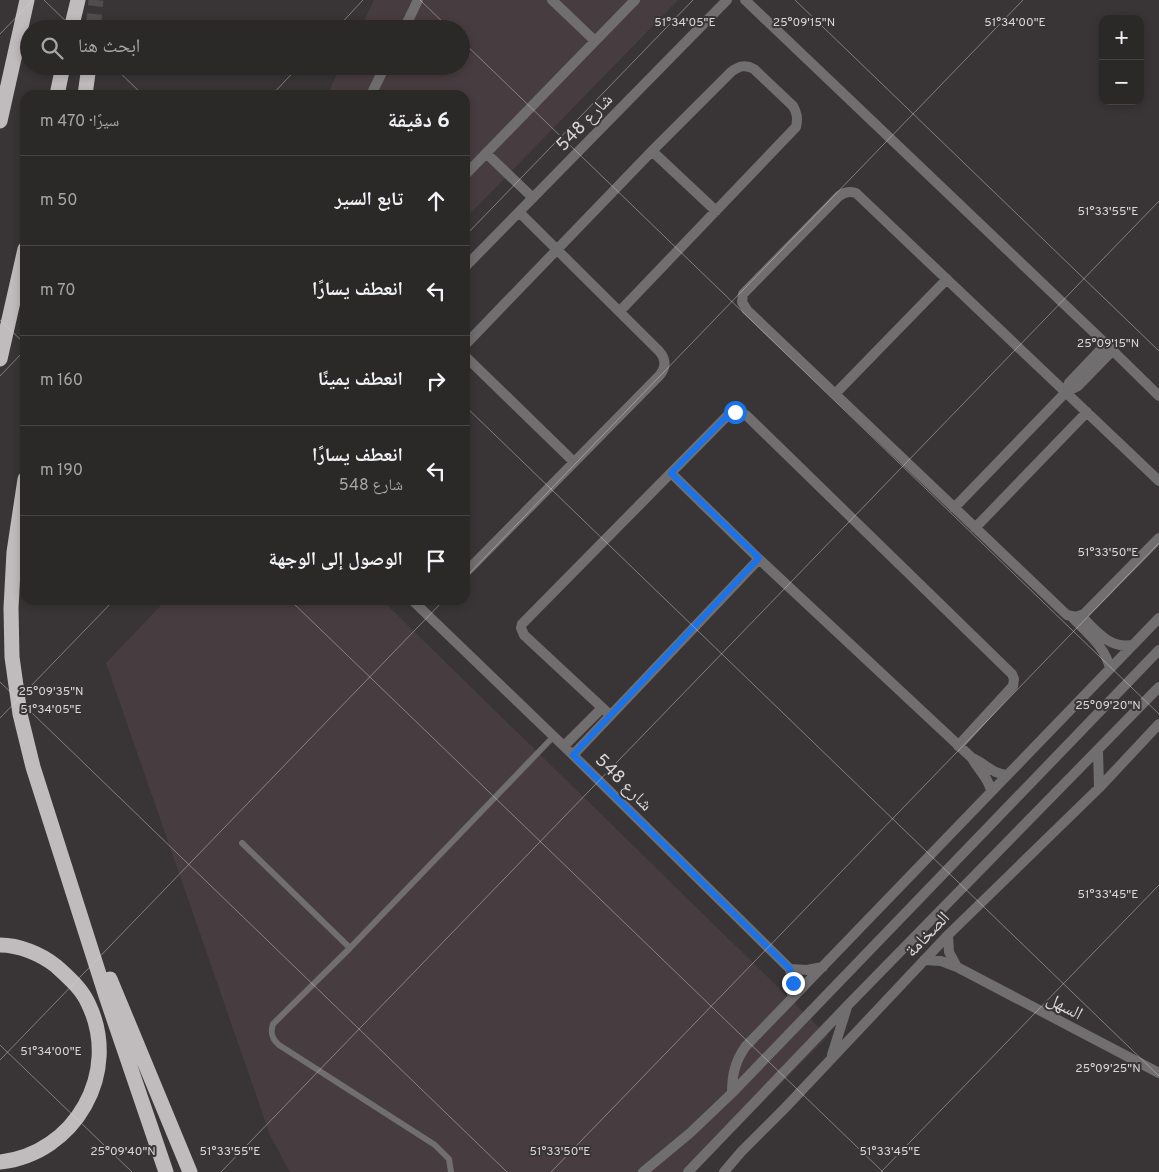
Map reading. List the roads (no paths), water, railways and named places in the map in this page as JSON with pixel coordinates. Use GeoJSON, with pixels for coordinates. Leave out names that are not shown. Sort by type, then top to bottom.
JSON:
{"type":"FeatureCollection","features":[{"type":"Feature","properties":{"kind":"highway"},"geometry":{"type":"LineString","coordinates":[[23,20],[27,0]]}},
{"type":"Feature","properties":{"kind":"highway"},"geometry":{"type":"LineString","coordinates":[[73,20],[78,0]]}},
{"type":"Feature","properties":{"kind":"highway"},"geometry":{"type":"LineString","coordinates":[[0,121],[20,31]]}},
{"type":"Feature","properties":{"kind":"highway"},"geometry":{"type":"LineString","coordinates":[[58,90],[61,75]]}},
{"type":"Feature","properties":{"kind":"highway"},"geometry":{"type":"LineString","coordinates":[[86,90],[88,75]]}},
{"type":"Feature","properties":{"kind":"highway"},"geometry":{"type":"LineString","coordinates":[[0,359],[20,270]]}},
{"type":"Feature","properties":{"kind":"highway"},"geometry":{"type":"LineString","coordinates":[[20,512],[14,552],[11,608],[12,657],[20,714],[32,766],[106,996],[166,1172]]}},
{"type":"Feature","properties":{"kind":"highway"},"geometry":{"type":"LineString","coordinates":[[73,892],[190,1172]]}},
{"type":"Feature","properties":{"kind":"highway"},"geometry":{"type":"LineString","coordinates":[[0,945],[32,951],[51,962],[71,979],[88,1002],[98,1030],[100,1055],[95,1082],[86,1104],[74,1122],[58,1138],[38,1152],[14,1160],[0,1162]]}},
{"type":"Feature","properties":{"kind":"street"},"geometry":{"type":"LineString","coordinates":[[408,20],[418,0]]}},
{"type":"Feature","properties":{"kind":"street"},"geometry":{"type":"LineString","coordinates":[[552,0],[595,41]]}},
{"type":"Feature","properties":{"kind":"street"},"geometry":{"type":"LineString","coordinates":[[470,170],[635,0]]}},
{"type":"Feature","properties":{"kind":"street","name":"شارع 548"},"geometry":{"type":"LineString","coordinates":[[470,262],[726,0]]}},
{"type":"Feature","properties":{"kind":"street"},"geometry":{"type":"LineString","coordinates":[[745,0],[1110,347],[1159,396]]}},
{"type":"Feature","properties":{"kind":"street"},"geometry":{"type":"LineString","coordinates":[[470,339],[652,151],[736,68],[749,66],[793,106],[797,112],[798,120],[796,127],[620,311]]}},
{"type":"Feature","properties":{"kind":"street"},"geometry":{"type":"LineString","coordinates":[[374,90],[381,75]]}},
{"type":"Feature","properties":{"kind":"street"},"geometry":{"type":"LineString","coordinates":[[652,151],[716,211]]}},
{"type":"Feature","properties":{"kind":"street"},"geometry":{"type":"LineString","coordinates":[[486,153],[533,198]]}},
{"type":"Feature","properties":{"kind":"street"},"geometry":{"type":"LineString","coordinates":[[1132,645],[1125,646],[1111,643],[1076,616],[1062,611],[744,307],[742,298],[745,290],[839,196],[844,192],[856,193],[1159,481]]}},
{"type":"Feature","properties":{"kind":"street"},"geometry":{"type":"LineString","coordinates":[[470,568],[658,377],[665,367],[665,361],[660,351],[519,212]]}},
{"type":"Feature","properties":{"kind":"street"},"geometry":{"type":"LineString","coordinates":[[835,394],[947,279]]}},
{"type":"Feature","properties":{"kind":"street"},"geometry":{"type":"LineString","coordinates":[[954,508],[1066,392],[1078,386],[1110,347]]}},
{"type":"Feature","properties":{"kind":"street"},"geometry":{"type":"LineString","coordinates":[[470,361],[574,462]]}},
{"type":"Feature","properties":{"kind":"street"},"geometry":{"type":"LineString","coordinates":[[610,715],[524,635],[520,628],[729,414],[735,412],[746,415],[1012,674],[1013,686],[958,746]]}},
{"type":"Feature","properties":{"kind":"street"},"geometry":{"type":"LineString","coordinates":[[975,528],[1087,412]]}},
{"type":"Feature","properties":{"kind":"street"},"geometry":{"type":"LineString","coordinates":[[671,473],[972,758],[987,779],[991,792]]}},
{"type":"Feature","properties":{"kind":"street"},"geometry":{"type":"LineString","coordinates":[[1076,616],[1159,538]]}},
{"type":"Feature","properties":{"kind":"street"},"geometry":{"type":"LineString","coordinates":[[573,755],[759,558]]}},
{"type":"Feature","properties":{"kind":"street","name":"شارع 548"},"geometry":{"type":"LineString","coordinates":[[417,605],[554,736],[790,969]]}},
{"type":"Feature","properties":{"kind":"street"},"geometry":{"type":"LineString","coordinates":[[1076,616],[1102,650],[1109,662],[1110,669]]}},
{"type":"Feature","properties":{"kind":"street"},"geometry":{"type":"LineString","coordinates":[[732,1093],[734,1070],[742,1052],[1159,618]]}},
{"type":"Feature","properties":{"kind":"street"},"geometry":{"type":"LineString","coordinates":[[643,1172],[690,1133],[732,1093],[1159,650]]}},
{"type":"Feature","properties":{"kind":"street"},"geometry":{"type":"LineString","coordinates":[[688,1172],[848,1005],[1159,687]]}},
{"type":"Feature","properties":{"kind":"street"},"geometry":{"type":"LineString","coordinates":[[564,746],[602,708]]}},
{"type":"Feature","properties":{"kind":"street","name":"الصخامة"},"geometry":{"type":"LineString","coordinates":[[724,1172],[948,935],[1099,788],[1159,724]]}},
{"type":"Feature","properties":{"kind":"street"},"geometry":{"type":"LineString","coordinates":[[1098,750],[1099,788]]}},
{"type":"Feature","properties":{"kind":"street"},"geometry":{"type":"LineString","coordinates":[[972,758],[981,762],[993,772],[1007,775]]}},
{"type":"Feature","properties":{"kind":"street"},"geometry":{"type":"LineString","coordinates":[[948,935],[949,952],[957,967]]}},
{"type":"Feature","properties":{"kind":"street","name":"السهل"},"geometry":{"type":"LineString","coordinates":[[924,960],[941,961],[957,967],[1159,1073]]}},
{"type":"Feature","properties":{"kind":"street"},"geometry":{"type":"LineString","coordinates":[[792,998],[793,983],[790,969],[807,970],[823,967]]}},
{"type":"Feature","properties":{"kind":"street"},"geometry":{"type":"LineString","coordinates":[[831,1058],[848,1005]]}},
{"type":"Feature","properties":{"kind":"lane"},"geometry":{"type":"LineString","coordinates":[[451,1172],[449,1159],[435,1144],[280,1046],[272,1036],[273,1024],[350,948],[554,736]]}},
{"type":"Feature","properties":{"kind":"lane"},"geometry":{"type":"LineString","coordinates":[[242,843],[350,948]]}},
{"type":"Feature","properties":{"kind":"tunnel"},"geometry":{"type":"LineString","coordinates":[[94,20],[96,0]]}}]}
